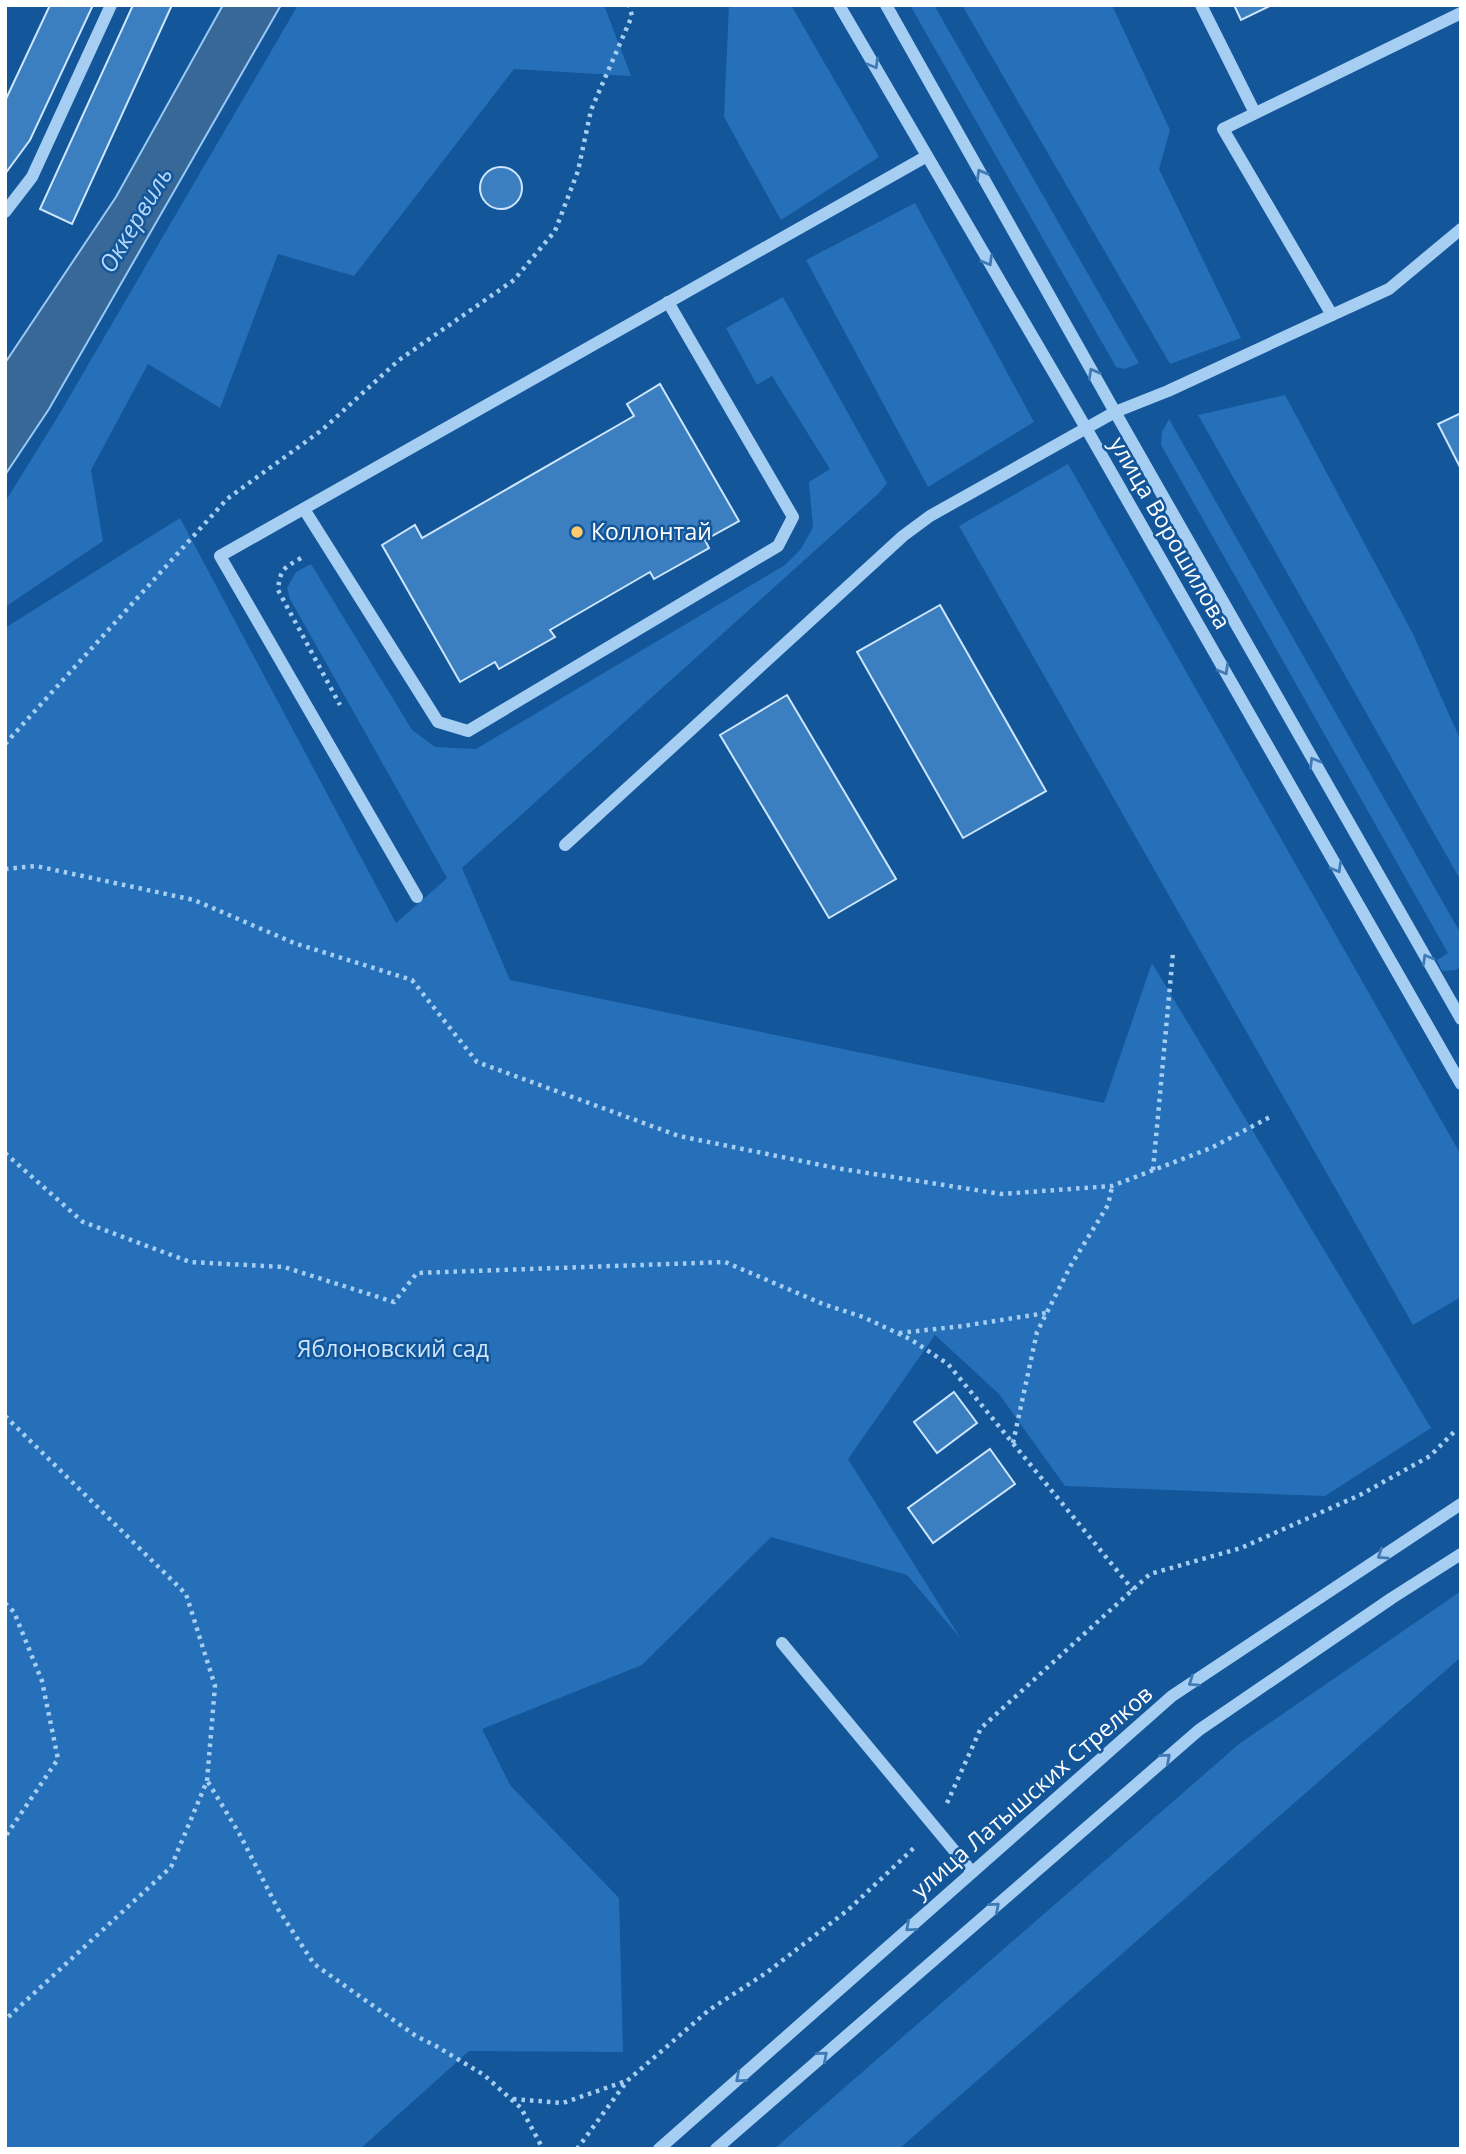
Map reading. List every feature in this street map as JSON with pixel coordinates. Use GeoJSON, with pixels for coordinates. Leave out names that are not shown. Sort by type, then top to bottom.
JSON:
{"type":"FeatureCollection","features":[{"type":"Feature","properties":{"kind":"street"},"geometry":{"type":"LineString","coordinates":[[5,212],[32,177],[111,5]]}},
{"type":"Feature","properties":{"kind":"street","name":"улица Ворошилова"},"geometry":{"type":"LineString","coordinates":[[839,5],[1086,428],[1461,1084]]}},
{"type":"Feature","properties":{"kind":"street","name":"улица Ворошилова"},"geometry":{"type":"LineString","coordinates":[[886,5],[1461,1019]]}},
{"type":"Feature","properties":{"kind":"street"},"geometry":{"type":"LineString","coordinates":[[1201,5],[1255,113]]}},
{"type":"Feature","properties":{"kind":"street"},"geometry":{"type":"LineString","coordinates":[[1332,315],[1223,129],[1461,13]]}},
{"type":"Feature","properties":{"kind":"street"},"geometry":{"type":"LineString","coordinates":[[417,897],[220,556],[927,156]]}},
{"type":"Feature","properties":{"kind":"street"},"geometry":{"type":"LineString","coordinates":[[565,845],[903,536],[930,516],[1115,412],[1168,391],[1389,289],[1461,229]]}},
{"type":"Feature","properties":{"kind":"street"},"geometry":{"type":"LineString","coordinates":[[304,509],[438,722],[468,731],[778,546],[793,517],[668,302]]}},
{"type":"Feature","properties":{"kind":"street","name":"улица Латышских Стрелков"},"geometry":{"type":"LineString","coordinates":[[659,2149],[1172,1696],[1461,1504]]}},
{"type":"Feature","properties":{"kind":"street"},"geometry":{"type":"LineString","coordinates":[[716,2149],[1199,1730],[1461,1554]]}},
{"type":"Feature","properties":{"kind":"street"},"geometry":{"type":"LineString","coordinates":[[782,1643],[972,1872]]}},
{"type":"Feature","properties":{"kind":"path"},"geometry":{"type":"LineString","coordinates":[[5,744],[227,499],[322,430],[399,360],[514,280],[555,231],[578,171],[591,110],[632,16],[629,5]]}},
{"type":"Feature","properties":{"kind":"path"},"geometry":{"type":"LineString","coordinates":[[301,558],[285,567],[280,576],[278,590],[342,709]]}},
{"type":"Feature","properties":{"kind":"path"},"geometry":{"type":"LineString","coordinates":[[5,869],[36,866],[194,900],[294,943],[412,980],[477,1062],[679,1136],[836,1168],[1000,1194],[1112,1186],[1211,1148],[1270,1117]]}},
{"type":"Feature","properties":{"kind":"path"},"geometry":{"type":"LineString","coordinates":[[1153,1170],[1173,953]]}},
{"type":"Feature","properties":{"kind":"path"},"geometry":{"type":"LineString","coordinates":[[5,1153],[83,1222],[190,1262],[285,1266],[394,1302],[417,1273],[725,1262],[898,1333],[948,1364],[1133,1590]]}},
{"type":"Feature","properties":{"kind":"path"},"geometry":{"type":"LineString","coordinates":[[1013,1444],[1037,1332],[1072,1265],[1108,1205],[1112,1186]]}},
{"type":"Feature","properties":{"kind":"path"},"geometry":{"type":"LineString","coordinates":[[898,1333],[1047,1313]]}},
{"type":"Feature","properties":{"kind":"path"},"geometry":{"type":"LineString","coordinates":[[5,1416],[186,1594],[215,1686],[207,1781],[171,1867],[5,2020]]}},
{"type":"Feature","properties":{"kind":"path"},"geometry":{"type":"LineString","coordinates":[[577,2149],[627,2081],[709,2010],[766,1973],[848,1910],[936,1828],[981,1728],[1150,1574],[1241,1548],[1360,1495],[1430,1456],[1455,1431]]}},
{"type":"Feature","properties":{"kind":"path"},"geometry":{"type":"LineString","coordinates":[[5,1603],[14,1612],[42,1681],[58,1759],[5,1837]]}},
{"type":"Feature","properties":{"kind":"path"},"geometry":{"type":"LineString","coordinates":[[207,1781],[239,1833],[278,1909],[314,1964],[416,2036],[484,2075],[521,2108],[543,2149]]}},
{"type":"Feature","properties":{"kind":"path"},"geometry":{"type":"LineString","coordinates":[[511,2099],[563,2103],[627,2081]]}},
{"type":"Feature","properties":{"kind":"green space"},"geometry":{"type":"Polygon","coordinates":[[[298,5],[604,5],[631,76],[514,69],[354,276],[278,254],[220,408],[148,364],[91,470],[103,541],[5,607],[5,502],[57,418],[298,5]]]}},
{"type":"Feature","properties":{"kind":"green space"},"geometry":{"type":"Polygon","coordinates":[[[729,5],[791,5],[879,157],[781,220],[724,117],[729,5]]]}},
{"type":"Feature","properties":{"kind":"green space"},"geometry":{"type":"Polygon","coordinates":[[[910,5],[934,5],[1139,363],[1125,369],[1116,367],[910,5]]]}},
{"type":"Feature","properties":{"kind":"green space"},"geometry":{"type":"Polygon","coordinates":[[[962,5],[1112,5],[1170,130],[1159,169],[1241,338],[1170,364],[962,5]]]}},
{"type":"Feature","properties":{"kind":"green space"},"geometry":{"type":"Polygon","coordinates":[[[915,203],[1034,422],[928,487],[806,260],[915,203]]]}},
{"type":"Feature","properties":{"kind":"green space","name":"Яблоновский сад"},"geometry":{"type":"Polygon","coordinates":[[[783,297],[887,483],[462,868],[510,980],[1104,1103],[1152,963],[1431,1428],[1325,1496],[1065,1486],[999,1394],[935,1335],[848,1459],[961,1639],[907,1575],[771,1537],[642,1665],[482,1729],[510,1785],[619,1898],[623,2052],[469,2051],[360,2149],[5,2149],[5,628],[180,518],[396,923],[447,878],[290,599],[287,588],[296,572],[311,564],[412,730],[435,747],[476,749],[785,565],[801,549],[813,527],[809,482],[830,469],[772,376],[757,385],[726,328],[783,297]]]}},
{"type":"Feature","properties":{"kind":"green space"},"geometry":{"type":"Polygon","coordinates":[[[1285,395],[1413,634],[1461,741],[1461,881],[1198,415],[1285,395]]]}},
{"type":"Feature","properties":{"kind":"green space"},"geometry":{"type":"Polygon","coordinates":[[[1169,419],[1461,934],[1461,966],[1456,970],[1442,971],[1437,960],[1448,953],[1161,445],[1162,432],[1169,419]]]}},
{"type":"Feature","properties":{"kind":"green space"},"geometry":{"type":"Polygon","coordinates":[[[1068,464],[1461,1155],[1461,1297],[1413,1325],[959,526],[1068,464]]]}},
{"type":"Feature","properties":{"kind":"green space"},"geometry":{"type":"Polygon","coordinates":[[[1461,1591],[1461,1657],[899,2149],[774,2149],[1239,1744],[1461,1591]]]}},
{"type":"Feature","properties":{"kind":"water","name":"Оккервиль"},"geometry":{"type":"Polygon","coordinates":[[[223,5],[281,5],[49,409],[5,475],[5,363],[116,197],[223,5]]]}},
{"type":"Feature","properties":{"kind":"building"},"geometry":{"type":"Polygon","coordinates":[[[50,5],[93,5],[30,140],[5,174],[5,101],[50,5]]]}},
{"type":"Feature","properties":{"kind":"building"},"geometry":{"type":"Polygon","coordinates":[[[133,5],[172,5],[72,224],[40,209],[133,5]]]}},
{"type":"Feature","properties":{"kind":"building"},"geometry":{"type":"Polygon","coordinates":[[[1234,5],[1272,5],[1241,20],[1234,5]]]}},
{"type":"Feature","properties":{"kind":"building"},"geometry":{"type":"Polygon","coordinates":[[[501,167],[516,173],[522,188],[516,203],[501,209],[486,203],[480,188],[486,173],[501,167]]]}},
{"type":"Feature","properties":{"kind":"building","name":"Коллонтай"},"geometry":{"type":"Polygon","coordinates":[[[660,384],[739,521],[705,540],[709,548],[654,579],[650,572],[550,630],[555,637],[499,669],[495,662],[460,682],[382,545],[415,525],[422,538],[634,416],[627,404],[660,384]]]}},
{"type":"Feature","properties":{"kind":"building"},"geometry":{"type":"Polygon","coordinates":[[[1461,413],[1461,469],[1438,424],[1461,413]]]}},
{"type":"Feature","properties":{"kind":"building"},"geometry":{"type":"Polygon","coordinates":[[[940,605],[1046,791],[963,838],[857,652],[940,605]]]}},
{"type":"Feature","properties":{"kind":"building"},"geometry":{"type":"Polygon","coordinates":[[[787,695],[896,879],[829,918],[720,735],[787,695]]]}},
{"type":"Feature","properties":{"kind":"building"},"geometry":{"type":"Polygon","coordinates":[[[954,1392],[977,1423],[937,1453],[914,1422],[954,1392]]]}},
{"type":"Feature","properties":{"kind":"building"},"geometry":{"type":"Polygon","coordinates":[[[990,1449],[1015,1484],[933,1543],[908,1508],[990,1449]]]}},
{"type":"Feature","properties":{"kind":"place","name":"Коллонтай"},"geometry":{"type":"Point","coordinates":[577,532]}}]}
